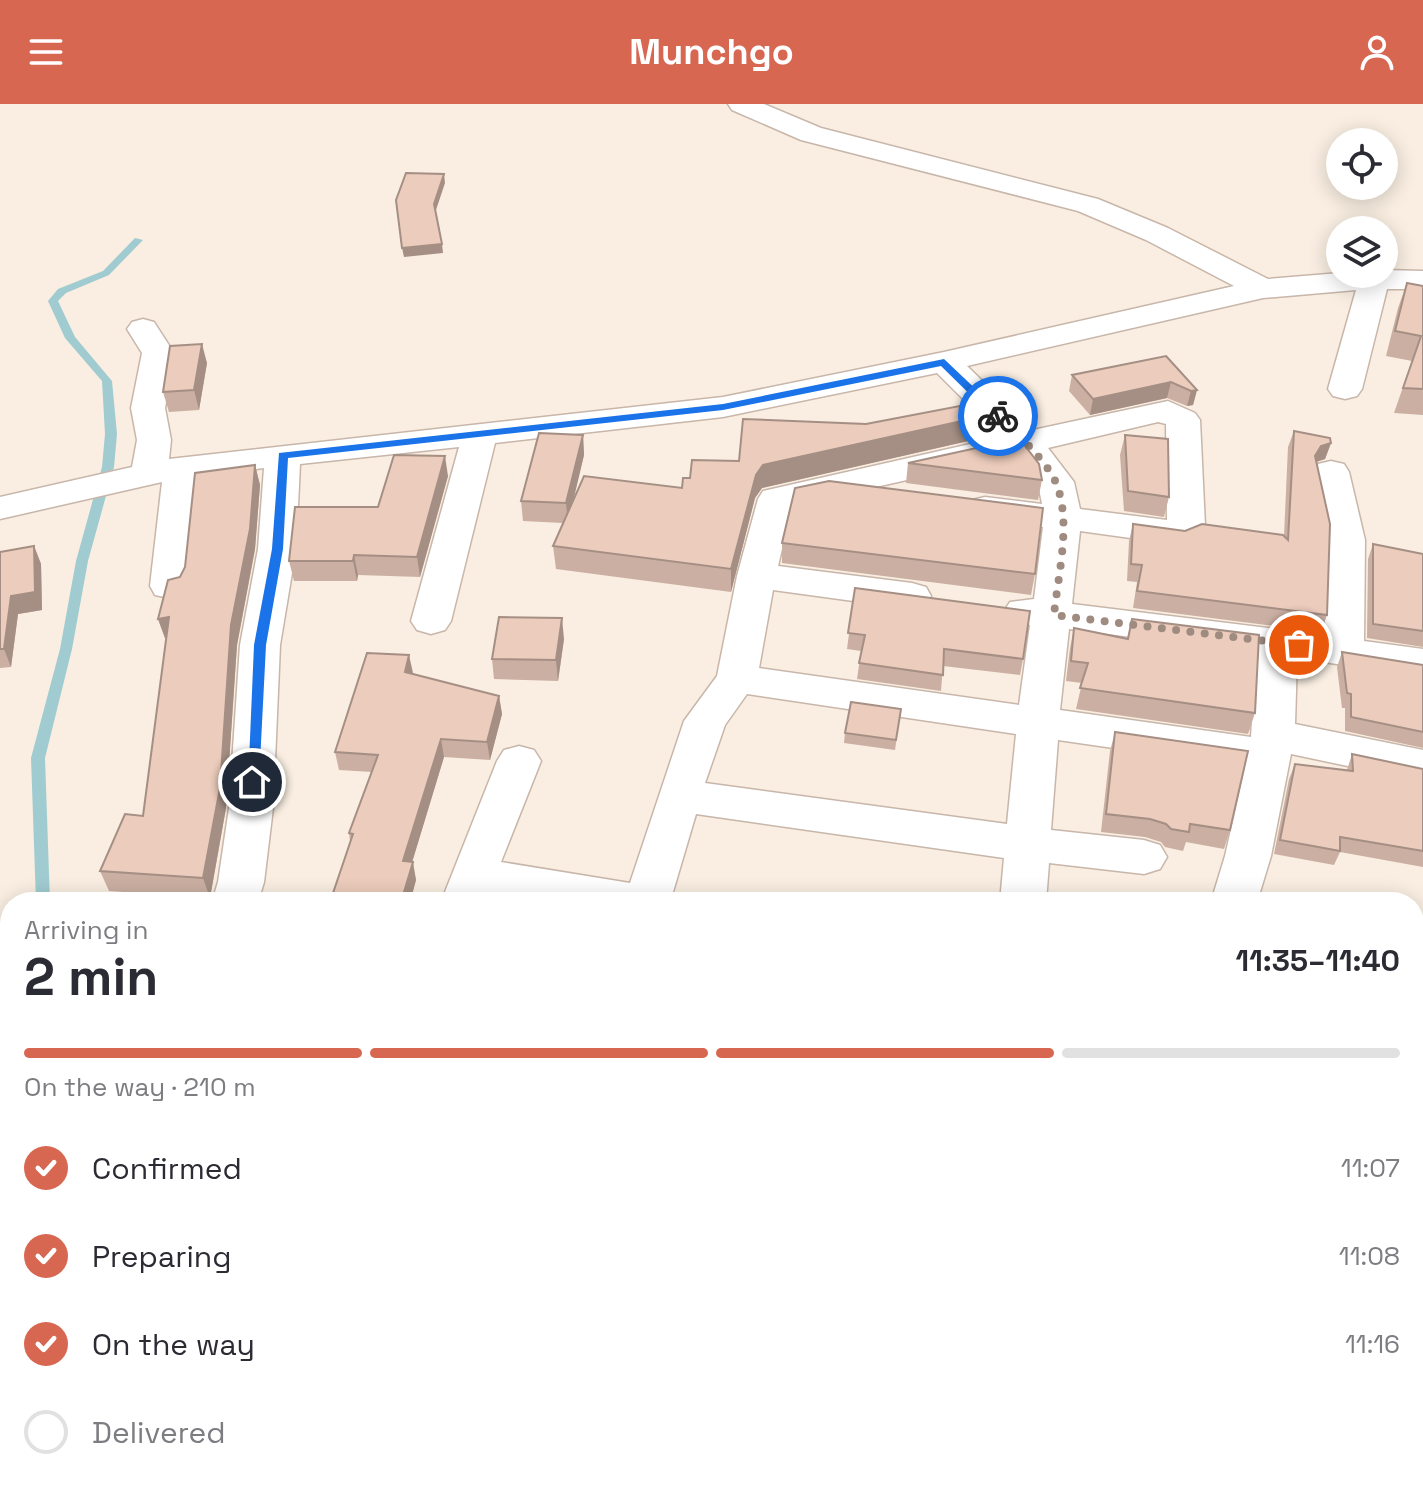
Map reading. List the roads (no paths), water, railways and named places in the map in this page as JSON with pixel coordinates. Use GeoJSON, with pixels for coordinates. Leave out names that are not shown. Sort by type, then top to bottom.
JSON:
{"type":"FeatureCollection","features":[{"type":"Feature","properties":{"kind":"street"},"geometry":{"type":"LineString","coordinates":[[741,104],[811,134],[1088,205],[1157,234],[1263,289]]}},
{"type":"Feature","properties":{"kind":"street"},"geometry":{"type":"LineString","coordinates":[[1398,279],[1423,280]]}},
{"type":"Feature","properties":{"kind":"street"},"geometry":{"type":"LineString","coordinates":[[0,508],[152,473],[283,455],[723,407],[944,362],[1263,289],[1326,283]]}},
{"type":"Feature","properties":{"kind":"street"},"geometry":{"type":"LineString","coordinates":[[1345,389],[1372,288]]}},
{"type":"Feature","properties":{"kind":"street"},"geometry":{"type":"LineString","coordinates":[[143,329],[156,345],[158,353],[148,408],[154,440],[152,473],[169,586]]}},
{"type":"Feature","properties":{"kind":"street"},"geometry":{"type":"LineString","coordinates":[[944,362],[1025,442],[1056,482],[1063,518],[1054,615],[1038,722],[1024,892]]}},
{"type":"Feature","properties":{"kind":"street"},"geometry":{"type":"LineString","coordinates":[[1067,398],[1091,427]]}},
{"type":"Feature","properties":{"kind":"street"},"geometry":{"type":"LineString","coordinates":[[650,892],[705,721],[737,679],[756,576],[776,499],[828,487],[1091,427],[1168,411],[1183,420],[1186,526],[1181,533],[828,487]]}},
{"type":"Feature","properties":{"kind":"street"},"geometry":{"type":"LineString","coordinates":[[431,621],[479,436]]}},
{"type":"Feature","properties":{"kind":"street"},"geometry":{"type":"LineString","coordinates":[[238,892],[251,808],[260,645],[277,549],[283,455]]}},
{"type":"Feature","properties":{"kind":"street"},"geometry":{"type":"LineString","coordinates":[[1331,472],[1361,543],[1344,650]]}},
{"type":"Feature","properties":{"kind":"street"},"geometry":{"type":"LineString","coordinates":[[756,576],[944,600]]}},
{"type":"Feature","properties":{"kind":"street"},"geometry":{"type":"LineString","coordinates":[[991,606],[1344,650],[1423,663]]}},
{"type":"Feature","properties":{"kind":"street"},"geometry":{"type":"LineString","coordinates":[[1237,892],[1248,856],[1271,745],[1277,642]]}},
{"type":"Feature","properties":{"kind":"street"},"geometry":{"type":"LineString","coordinates":[[737,679],[1038,722],[1271,745],[1423,766]]}},
{"type":"Feature","properties":{"kind":"street"},"geometry":{"type":"LineString","coordinates":[[506,892],[468,889],[519,761]]}},
{"type":"Feature","properties":{"kind":"street"},"geometry":{"type":"LineString","coordinates":[[679,796],[1144,857]]}},
{"type":"Feature","properties":{"kind":"waterway"},"geometry":{"type":"LineString","coordinates":[[43,892],[38,758],[66,649],[82,561],[108,467],[111,434],[107,381],[70,338],[53,301],[62,291],[106,273],[138,240]]}}]}
